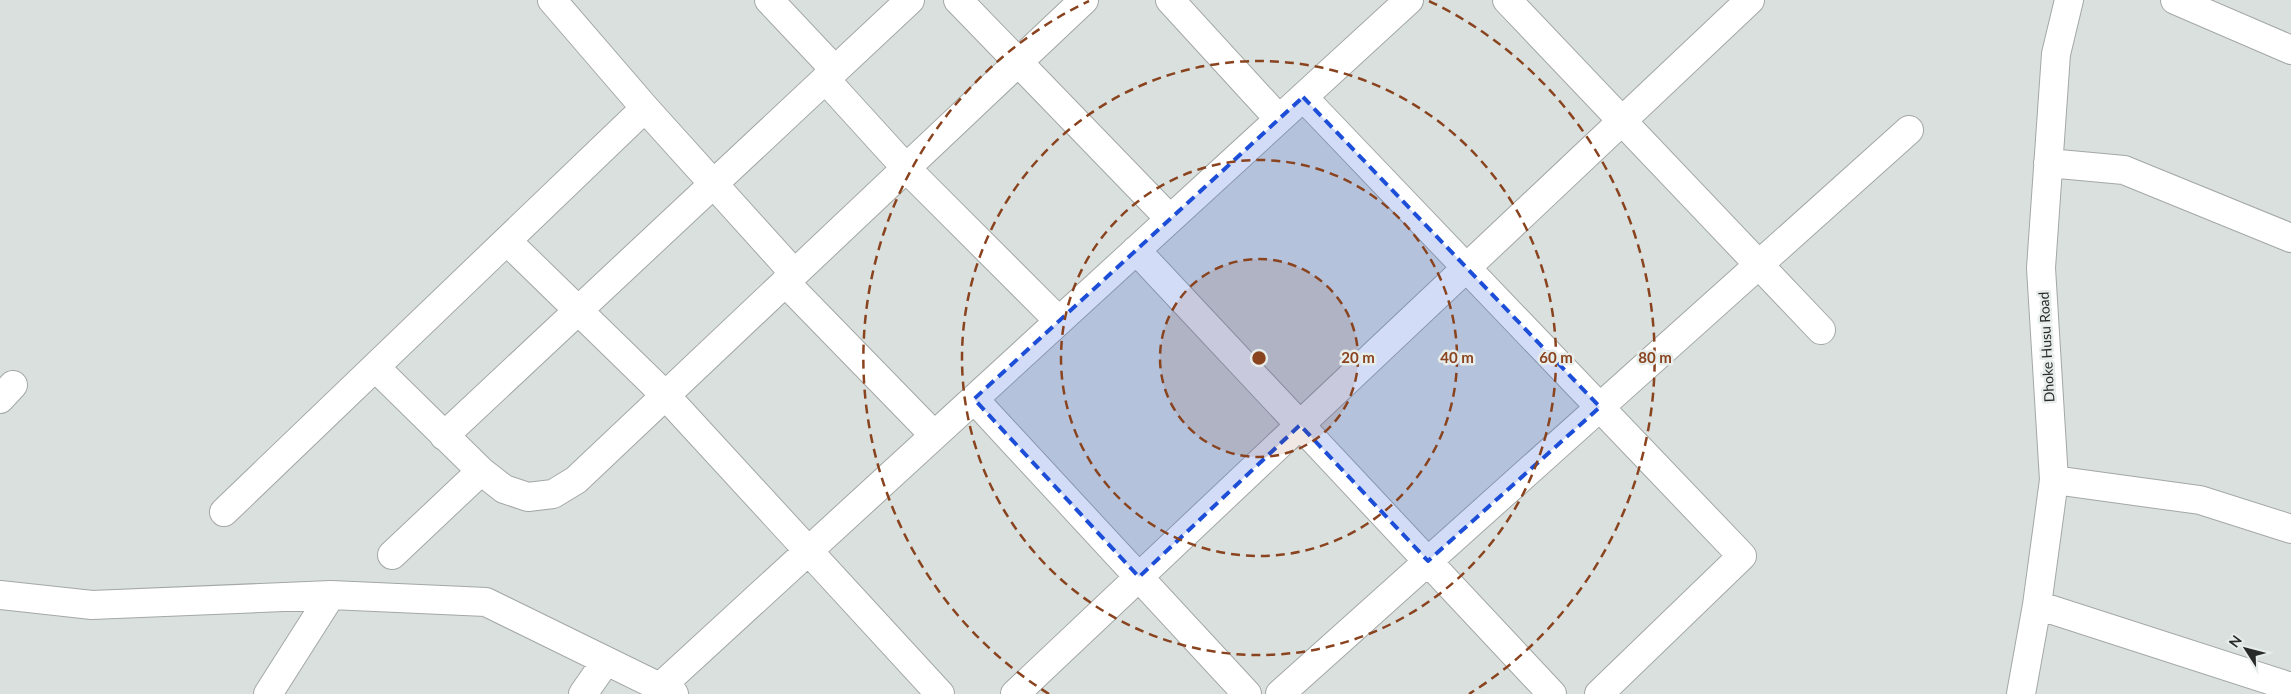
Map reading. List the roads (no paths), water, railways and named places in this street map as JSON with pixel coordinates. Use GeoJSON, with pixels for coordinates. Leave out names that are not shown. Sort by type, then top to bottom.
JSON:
{"type":"FeatureCollection","features":[{"type":"Feature","properties":{"kind":"street"},"geometry":{"type":"LineString","coordinates":[[552,0],[645,108],[714,184],[790,278],[934,435]]}},
{"type":"Feature","properties":{"kind":"street"},"geometry":{"type":"LineString","coordinates":[[769,0],[906,168],[1059,321]]}},
{"type":"Feature","properties":{"kind":"street"},"geometry":{"type":"LineString","coordinates":[[444,436],[910,0]]}},
{"type":"Feature","properties":{"kind":"street"},"geometry":{"type":"LineString","coordinates":[[958,0],[1170,219]]}},
{"type":"Feature","properties":{"kind":"street"},"geometry":{"type":"LineString","coordinates":[[375,367],[444,436],[504,489],[528,497],[553,494],[576,480],[1084,0]]}},
{"type":"Feature","properties":{"kind":"street"},"geometry":{"type":"LineString","coordinates":[[1170,0],[1279,119]]}},
{"type":"Feature","properties":{"kind":"street"},"geometry":{"type":"LineString","coordinates":[[0,595],[92,606],[331,595],[486,602],[667,690],[809,550],[1408,0]]}},
{"type":"Feature","properties":{"kind":"street"},"geometry":{"type":"LineString","coordinates":[[1507,0],[1821,330]]}},
{"type":"Feature","properties":{"kind":"street"},"geometry":{"type":"LineString","coordinates":[[1015,694],[1750,0]]}},
{"type":"Feature","properties":{"kind":"street","name":"Dhoke Husu Road"},"geometry":{"type":"LineString","coordinates":[[2021,694],[2037,605],[2054,480],[2041,268],[2056,54],[2069,0]]}},
{"type":"Feature","properties":{"kind":"street"},"geometry":{"type":"LineString","coordinates":[[2175,0],[2291,50]]}},
{"type":"Feature","properties":{"kind":"street"},"geometry":{"type":"LineString","coordinates":[[1304,97],[1742,556],[1599,694]]}},
{"type":"Feature","properties":{"kind":"street"},"geometry":{"type":"LineString","coordinates":[[224,512],[645,108]]}},
{"type":"Feature","properties":{"kind":"street"},"geometry":{"type":"LineString","coordinates":[[1280,694],[1909,130]]}},
{"type":"Feature","properties":{"kind":"street"},"geometry":{"type":"LineString","coordinates":[[2048,163],[2124,170],[2291,238]]}},
{"type":"Feature","properties":{"kind":"street"},"geometry":{"type":"LineString","coordinates":[[506,241],[665,395],[940,694]]}},
{"type":"Feature","properties":{"kind":"street"},"geometry":{"type":"LineString","coordinates":[[1136,250],[1552,694]]}},
{"type":"Feature","properties":{"kind":"street"},"geometry":{"type":"LineString","coordinates":[[974,399],[1247,694]]}},
{"type":"Feature","properties":{"kind":"street"},"geometry":{"type":"LineString","coordinates":[[392,555],[481,470]]}},
{"type":"Feature","properties":{"kind":"street"},"geometry":{"type":"LineString","coordinates":[[2054,480],[2200,500],[2291,529]]}},
{"type":"Feature","properties":{"kind":"street"},"geometry":{"type":"LineString","coordinates":[[268,694],[331,595]]}},
{"type":"Feature","properties":{"kind":"street"},"geometry":{"type":"LineString","coordinates":[[2037,605],[2291,687]]}},
{"type":"Feature","properties":{"kind":"street"},"geometry":{"type":"LineString","coordinates":[[583,694],[606,660]]}}]}
